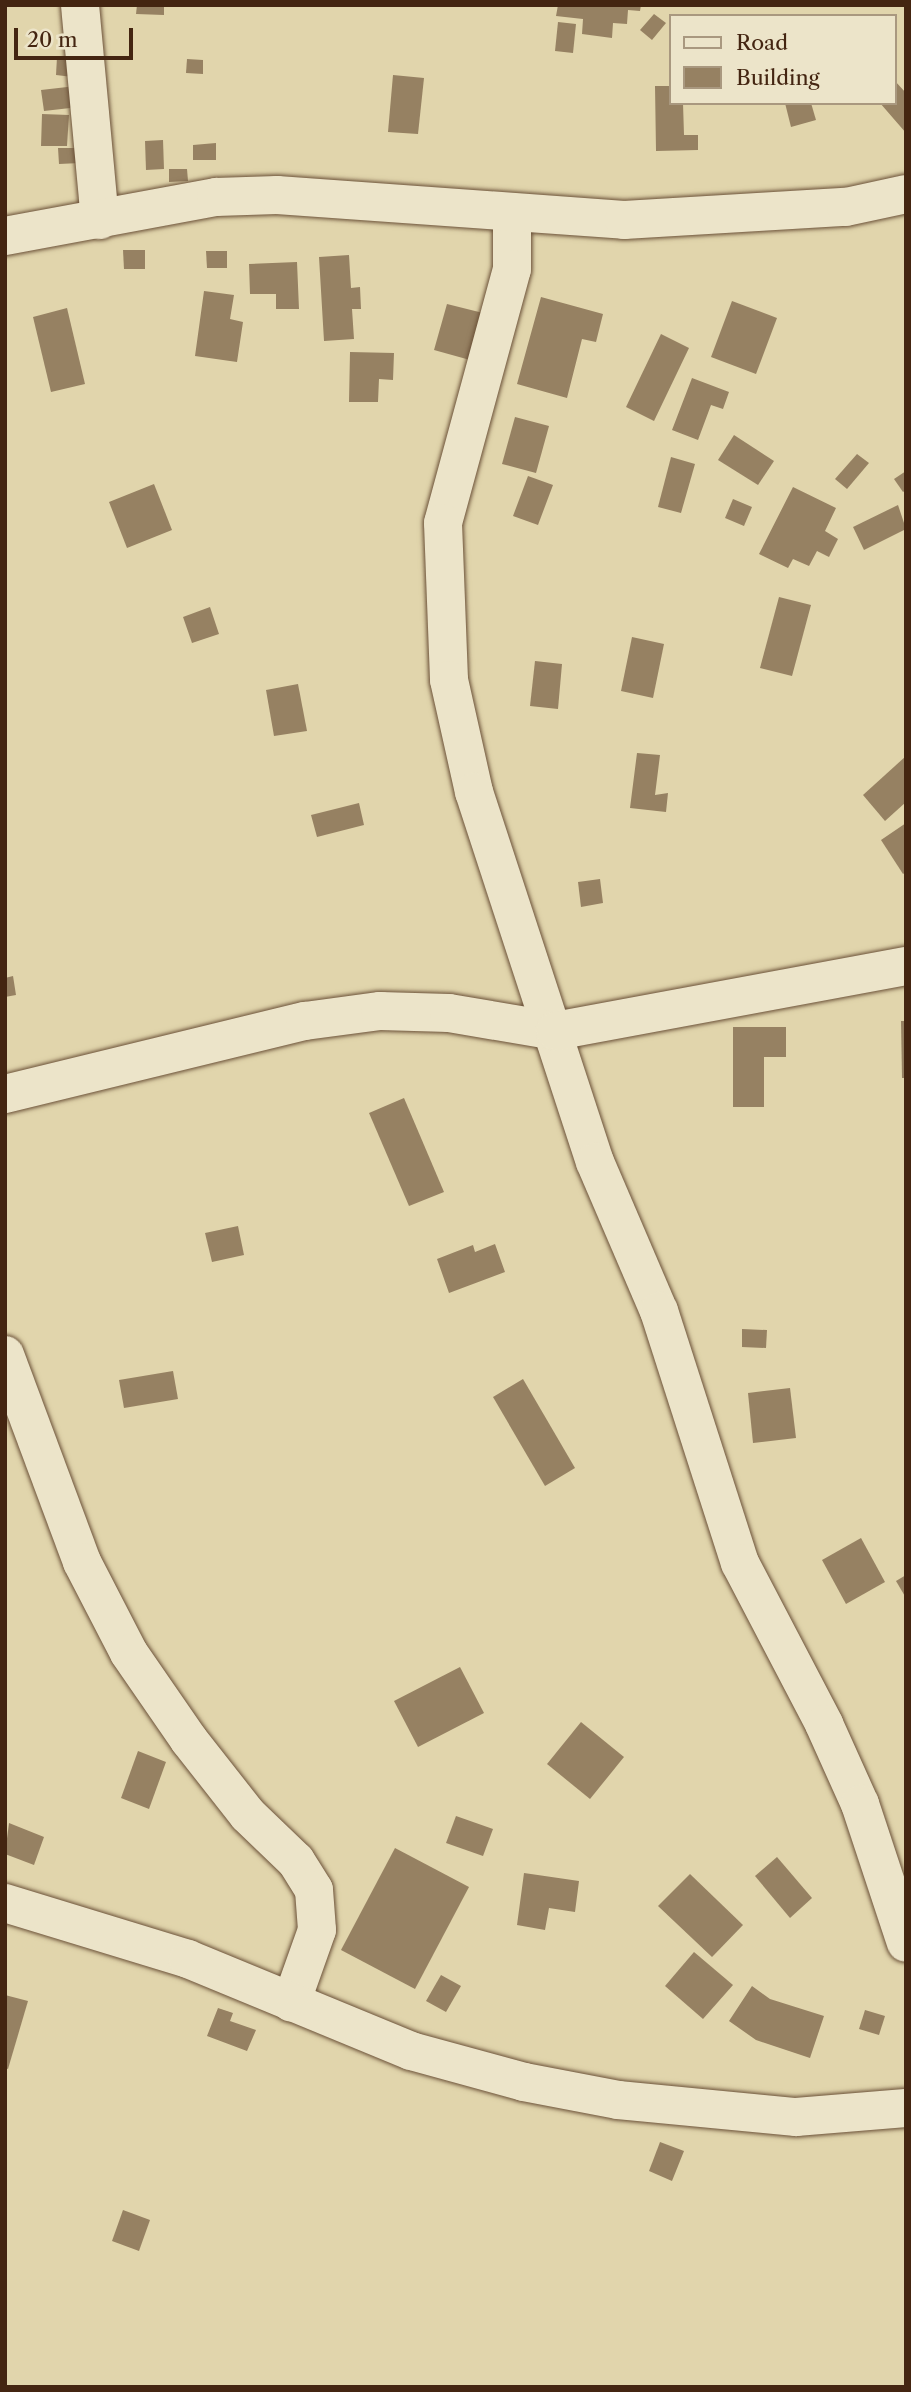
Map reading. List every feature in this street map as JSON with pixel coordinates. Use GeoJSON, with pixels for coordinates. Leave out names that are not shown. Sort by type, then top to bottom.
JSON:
{"type":"FeatureCollection","features":[{"type":"Feature","properties":{"kind":"street"},"geometry":{"type":"LineString","coordinates":[[80,5],[100,220]]}},
{"type":"Feature","properties":{"kind":"street"},"geometry":{"type":"LineString","coordinates":[[5,236],[100,220],[157,205],[276,195],[624,220],[748,216],[846,207],[906,194]]}},
{"type":"Feature","properties":{"kind":"street"},"geometry":{"type":"LineString","coordinates":[[512,213],[512,269],[443,523],[449,680],[474,792],[555,1031],[595,1162],[659,1311],[740,1563],[824,1724],[860,1804],[906,1943]]}},
{"type":"Feature","properties":{"kind":"street"},"geometry":{"type":"LineString","coordinates":[[5,1094],[305,1021],[380,1011],[449,1013],[555,1031],[906,966]]}},
{"type":"Feature","properties":{"kind":"street"},"geometry":{"type":"LineString","coordinates":[[5,1355],[82,1562],[129,1653],[189,1740],[248,1815],[296,1861],[314,1890],[317,1930],[291,2003]]}},
{"type":"Feature","properties":{"kind":"street"},"geometry":{"type":"LineString","coordinates":[[5,1903],[188,1959],[411,2051],[524,2082],[618,2099],[796,2117],[906,2108]]}},
{"type":"Feature","properties":{"kind":"building"},"geometry":{"type":"Polygon","coordinates":[[[137,5],[164,5],[164,15],[136,14],[137,5]]]}},
{"type":"Feature","properties":{"kind":"building"},"geometry":{"type":"Polygon","coordinates":[[[558,5],[641,5],[640,11],[628,10],[627,24],[613,23],[612,38],[582,34],[583,19],[556,16],[558,5]]]}},
{"type":"Feature","properties":{"kind":"building"},"geometry":{"type":"Polygon","coordinates":[[[654,14],[666,23],[652,40],[640,30],[654,14]]]}},
{"type":"Feature","properties":{"kind":"building"},"geometry":{"type":"Polygon","coordinates":[[[558,22],[576,24],[573,53],[555,51],[558,22]]]}},
{"type":"Feature","properties":{"kind":"building"},"geometry":{"type":"Polygon","coordinates":[[[57,57],[75,58],[73,77],[56,75],[57,57]]]}},
{"type":"Feature","properties":{"kind":"building"},"geometry":{"type":"Polygon","coordinates":[[[187,59],[203,60],[203,74],[186,73],[187,59]]]}},
{"type":"Feature","properties":{"kind":"building"},"geometry":{"type":"Polygon","coordinates":[[[393,75],[424,78],[418,134],[388,132],[393,75]]]}},
{"type":"Feature","properties":{"kind":"building"},"geometry":{"type":"Polygon","coordinates":[[[897,83],[906,93],[906,133],[882,105],[897,105],[897,83]]]}},
{"type":"Feature","properties":{"kind":"building"},"geometry":{"type":"Polygon","coordinates":[[[76,86],[79,107],[44,111],[41,90],[76,86]]]}},
{"type":"Feature","properties":{"kind":"building"},"geometry":{"type":"Polygon","coordinates":[[[655,86],[670,86],[670,105],[683,105],[684,135],[698,135],[698,150],[656,151],[655,86]]]}},
{"type":"Feature","properties":{"kind":"building"},"geometry":{"type":"Polygon","coordinates":[[[786,105],[812,105],[816,120],[791,127],[786,105]]]}},
{"type":"Feature","properties":{"kind":"building"},"geometry":{"type":"Polygon","coordinates":[[[42,114],[69,115],[67,146],[41,146],[42,114]]]}},
{"type":"Feature","properties":{"kind":"building"},"geometry":{"type":"Polygon","coordinates":[[[163,140],[164,169],[146,170],[145,141],[163,140]]]}},
{"type":"Feature","properties":{"kind":"building"},"geometry":{"type":"Polygon","coordinates":[[[216,143],[216,160],[193,160],[193,145],[216,143]]]}},
{"type":"Feature","properties":{"kind":"building"},"geometry":{"type":"Polygon","coordinates":[[[58,148],[79,148],[80,163],[59,164],[58,148]]]}},
{"type":"Feature","properties":{"kind":"building"},"geometry":{"type":"Polygon","coordinates":[[[169,169],[187,169],[188,181],[169,182],[169,169]]]}},
{"type":"Feature","properties":{"kind":"building"},"geometry":{"type":"Polygon","coordinates":[[[123,250],[145,250],[145,269],[124,269],[123,250]]]}},
{"type":"Feature","properties":{"kind":"building"},"geometry":{"type":"Polygon","coordinates":[[[206,251],[227,251],[227,268],[207,268],[206,251]]]}},
{"type":"Feature","properties":{"kind":"building"},"geometry":{"type":"Polygon","coordinates":[[[349,255],[351,288],[360,287],[361,309],[352,309],[354,339],[324,341],[319,257],[349,255]]]}},
{"type":"Feature","properties":{"kind":"building"},"geometry":{"type":"Polygon","coordinates":[[[297,262],[299,309],[276,309],[276,294],[250,294],[249,264],[297,262]]]}},
{"type":"Feature","properties":{"kind":"building"},"geometry":{"type":"Polygon","coordinates":[[[204,291],[234,295],[230,319],[243,322],[237,362],[195,356],[204,291]]]}},
{"type":"Feature","properties":{"kind":"building"},"geometry":{"type":"Polygon","coordinates":[[[541,297],[603,314],[596,342],[582,339],[567,398],[517,384],[541,297]]]}},
{"type":"Feature","properties":{"kind":"building"},"geometry":{"type":"Polygon","coordinates":[[[732,301],[777,318],[756,374],[711,357],[732,301]]]}},
{"type":"Feature","properties":{"kind":"building"},"geometry":{"type":"Polygon","coordinates":[[[447,304],[483,313],[470,360],[434,350],[447,304]]]}},
{"type":"Feature","properties":{"kind":"building"},"geometry":{"type":"Polygon","coordinates":[[[67,308],[85,384],[51,392],[33,317],[67,308]]]}},
{"type":"Feature","properties":{"kind":"building"},"geometry":{"type":"Polygon","coordinates":[[[661,334],[689,348],[654,421],[626,407],[661,334]]]}},
{"type":"Feature","properties":{"kind":"building"},"geometry":{"type":"Polygon","coordinates":[[[350,352],[394,353],[393,380],[379,379],[378,402],[349,402],[350,352]]]}},
{"type":"Feature","properties":{"kind":"building"},"geometry":{"type":"Polygon","coordinates":[[[692,378],[729,392],[723,409],[711,405],[698,440],[672,430],[692,378]]]}},
{"type":"Feature","properties":{"kind":"building"},"geometry":{"type":"Polygon","coordinates":[[[515,417],[549,426],[536,473],[502,464],[515,417]]]}},
{"type":"Feature","properties":{"kind":"building"},"geometry":{"type":"Polygon","coordinates":[[[734,435],[774,461],[758,485],[718,460],[734,435]]]}},
{"type":"Feature","properties":{"kind":"building"},"geometry":{"type":"Polygon","coordinates":[[[857,454],[869,463],[847,489],[835,479],[857,454]]]}},
{"type":"Feature","properties":{"kind":"building"},"geometry":{"type":"Polygon","coordinates":[[[671,457],[695,464],[681,513],[658,507],[671,457]]]}},
{"type":"Feature","properties":{"kind":"building"},"geometry":{"type":"Polygon","coordinates":[[[906,471],[906,490],[903,492],[894,479],[906,471]]]}},
{"type":"Feature","properties":{"kind":"building"},"geometry":{"type":"Polygon","coordinates":[[[528,476],[553,485],[538,525],[513,516],[528,476]]]}},
{"type":"Feature","properties":{"kind":"building"},"geometry":{"type":"Polygon","coordinates":[[[154,484],[172,530],[127,548],[109,502],[154,484]]]}},
{"type":"Feature","properties":{"kind":"building"},"geometry":{"type":"Polygon","coordinates":[[[793,487],[836,508],[825,531],[838,539],[829,557],[817,551],[809,566],[793,559],[788,568],[759,554],[793,487]]]}},
{"type":"Feature","properties":{"kind":"building"},"geometry":{"type":"Polygon","coordinates":[[[733,499],[752,507],[744,526],[725,518],[733,499]]]}},
{"type":"Feature","properties":{"kind":"building"},"geometry":{"type":"Polygon","coordinates":[[[898,505],[906,529],[864,550],[853,527],[898,505]]]}},
{"type":"Feature","properties":{"kind":"building"},"geometry":{"type":"Polygon","coordinates":[[[779,597],[811,605],[792,676],[760,668],[779,597]]]}},
{"type":"Feature","properties":{"kind":"building"},"geometry":{"type":"Polygon","coordinates":[[[210,607],[219,634],[192,643],[183,617],[210,607]]]}},
{"type":"Feature","properties":{"kind":"building"},"geometry":{"type":"Polygon","coordinates":[[[632,637],[664,644],[653,698],[621,691],[632,637]]]}},
{"type":"Feature","properties":{"kind":"building"},"geometry":{"type":"Polygon","coordinates":[[[535,661],[562,664],[558,709],[530,706],[535,661]]]}},
{"type":"Feature","properties":{"kind":"building"},"geometry":{"type":"Polygon","coordinates":[[[298,684],[307,731],[274,736],[266,690],[298,684]]]}},
{"type":"Feature","properties":{"kind":"building"},"geometry":{"type":"Polygon","coordinates":[[[637,753],[660,755],[655,795],[668,793],[666,812],[630,808],[637,753]]]}},
{"type":"Feature","properties":{"kind":"building"},"geometry":{"type":"Polygon","coordinates":[[[906,756],[906,802],[885,821],[863,795],[906,756]]]}},
{"type":"Feature","properties":{"kind":"building"},"geometry":{"type":"Polygon","coordinates":[[[359,803],[364,825],[317,837],[311,815],[359,803]]]}},
{"type":"Feature","properties":{"kind":"building"},"geometry":{"type":"Polygon","coordinates":[[[906,823],[906,872],[903,874],[881,840],[906,823]]]}},
{"type":"Feature","properties":{"kind":"building"},"geometry":{"type":"Polygon","coordinates":[[[600,879],[603,903],[581,907],[578,882],[600,879]]]}},
{"type":"Feature","properties":{"kind":"building"},"geometry":{"type":"Polygon","coordinates":[[[13,976],[16,995],[5,997],[5,978],[13,976]]]}},
{"type":"Feature","properties":{"kind":"building"},"geometry":{"type":"Polygon","coordinates":[[[901,1021],[906,1021],[906,1078],[902,1078],[901,1021]]]}},
{"type":"Feature","properties":{"kind":"building"},"geometry":{"type":"Polygon","coordinates":[[[733,1027],[786,1027],[786,1057],[764,1057],[764,1107],[733,1107],[733,1027]]]}},
{"type":"Feature","properties":{"kind":"building"},"geometry":{"type":"Polygon","coordinates":[[[404,1098],[444,1192],[409,1206],[369,1113],[404,1098]]]}},
{"type":"Feature","properties":{"kind":"building"},"geometry":{"type":"Polygon","coordinates":[[[238,1226],[244,1255],[212,1262],[205,1233],[238,1226]]]}},
{"type":"Feature","properties":{"kind":"building"},"geometry":{"type":"Polygon","coordinates":[[[495,1244],[505,1272],[449,1293],[437,1259],[473,1245],[475,1252],[495,1244]]]}},
{"type":"Feature","properties":{"kind":"building"},"geometry":{"type":"Polygon","coordinates":[[[742,1329],[767,1330],[766,1348],[742,1347],[742,1329]]]}},
{"type":"Feature","properties":{"kind":"building"},"geometry":{"type":"Polygon","coordinates":[[[173,1371],[178,1399],[124,1408],[119,1380],[173,1371]]]}},
{"type":"Feature","properties":{"kind":"building"},"geometry":{"type":"Polygon","coordinates":[[[523,1379],[575,1468],[545,1486],[493,1397],[523,1379]]]}},
{"type":"Feature","properties":{"kind":"building"},"geometry":{"type":"Polygon","coordinates":[[[790,1388],[796,1438],[753,1443],[748,1393],[790,1388]]]}},
{"type":"Feature","properties":{"kind":"building"},"geometry":{"type":"Polygon","coordinates":[[[861,1538],[885,1582],[846,1604],[822,1560],[861,1538]]]}},
{"type":"Feature","properties":{"kind":"building"},"geometry":{"type":"Polygon","coordinates":[[[906,1575],[906,1598],[896,1581],[906,1575]]]}},
{"type":"Feature","properties":{"kind":"building"},"geometry":{"type":"Polygon","coordinates":[[[460,1667],[484,1713],[418,1747],[394,1701],[460,1667]]]}},
{"type":"Feature","properties":{"kind":"building"},"geometry":{"type":"Polygon","coordinates":[[[581,1722],[624,1757],[590,1799],[547,1764],[581,1722]]]}},
{"type":"Feature","properties":{"kind":"building"},"geometry":{"type":"Polygon","coordinates":[[[138,1751],[166,1762],[149,1809],[121,1798],[138,1751]]]}},
{"type":"Feature","properties":{"kind":"building"},"geometry":{"type":"Polygon","coordinates":[[[456,1816],[493,1829],[483,1856],[446,1843],[456,1816]]]}},
{"type":"Feature","properties":{"kind":"building"},"geometry":{"type":"Polygon","coordinates":[[[9,1823],[44,1837],[34,1865],[5,1854],[9,1823]]]}},
{"type":"Feature","properties":{"kind":"building"},"geometry":{"type":"Polygon","coordinates":[[[395,1848],[469,1887],[415,1989],[341,1950],[395,1848]]]}},
{"type":"Feature","properties":{"kind":"building"},"geometry":{"type":"Polygon","coordinates":[[[777,1857],[812,1898],[790,1918],[755,1876],[777,1857]]]}},
{"type":"Feature","properties":{"kind":"building"},"geometry":{"type":"Polygon","coordinates":[[[524,1873],[579,1881],[575,1912],[549,1908],[545,1930],[517,1925],[524,1873]]]}},
{"type":"Feature","properties":{"kind":"building"},"geometry":{"type":"Polygon","coordinates":[[[690,1874],[743,1925],[712,1957],[658,1906],[690,1874]]]}},
{"type":"Feature","properties":{"kind":"building"},"geometry":{"type":"Polygon","coordinates":[[[694,1952],[733,1985],[703,2019],[665,1986],[694,1952]]]}},
{"type":"Feature","properties":{"kind":"building"},"geometry":{"type":"Polygon","coordinates":[[[441,1975],[461,1986],[446,2012],[426,2001],[441,1975]]]}},
{"type":"Feature","properties":{"kind":"building"},"geometry":{"type":"Polygon","coordinates":[[[752,1986],[770,1999],[824,2016],[810,2058],[756,2040],[729,2021],[752,1986]]]}},
{"type":"Feature","properties":{"kind":"building"},"geometry":{"type":"Polygon","coordinates":[[[5,1995],[28,2001],[8,2069],[5,2068],[5,1995]]]}},
{"type":"Feature","properties":{"kind":"building"},"geometry":{"type":"Polygon","coordinates":[[[218,2008],[233,2013],[230,2021],[256,2030],[247,2051],[207,2036],[218,2008]]]}},
{"type":"Feature","properties":{"kind":"building"},"geometry":{"type":"Polygon","coordinates":[[[865,2010],[885,2016],[879,2035],[859,2029],[865,2010]]]}},
{"type":"Feature","properties":{"kind":"building"},"geometry":{"type":"Polygon","coordinates":[[[660,2142],[684,2151],[672,2181],[649,2171],[660,2142]]]}},
{"type":"Feature","properties":{"kind":"building"},"geometry":{"type":"Polygon","coordinates":[[[123,2210],[150,2220],[139,2251],[112,2241],[123,2210]]]}}]}
